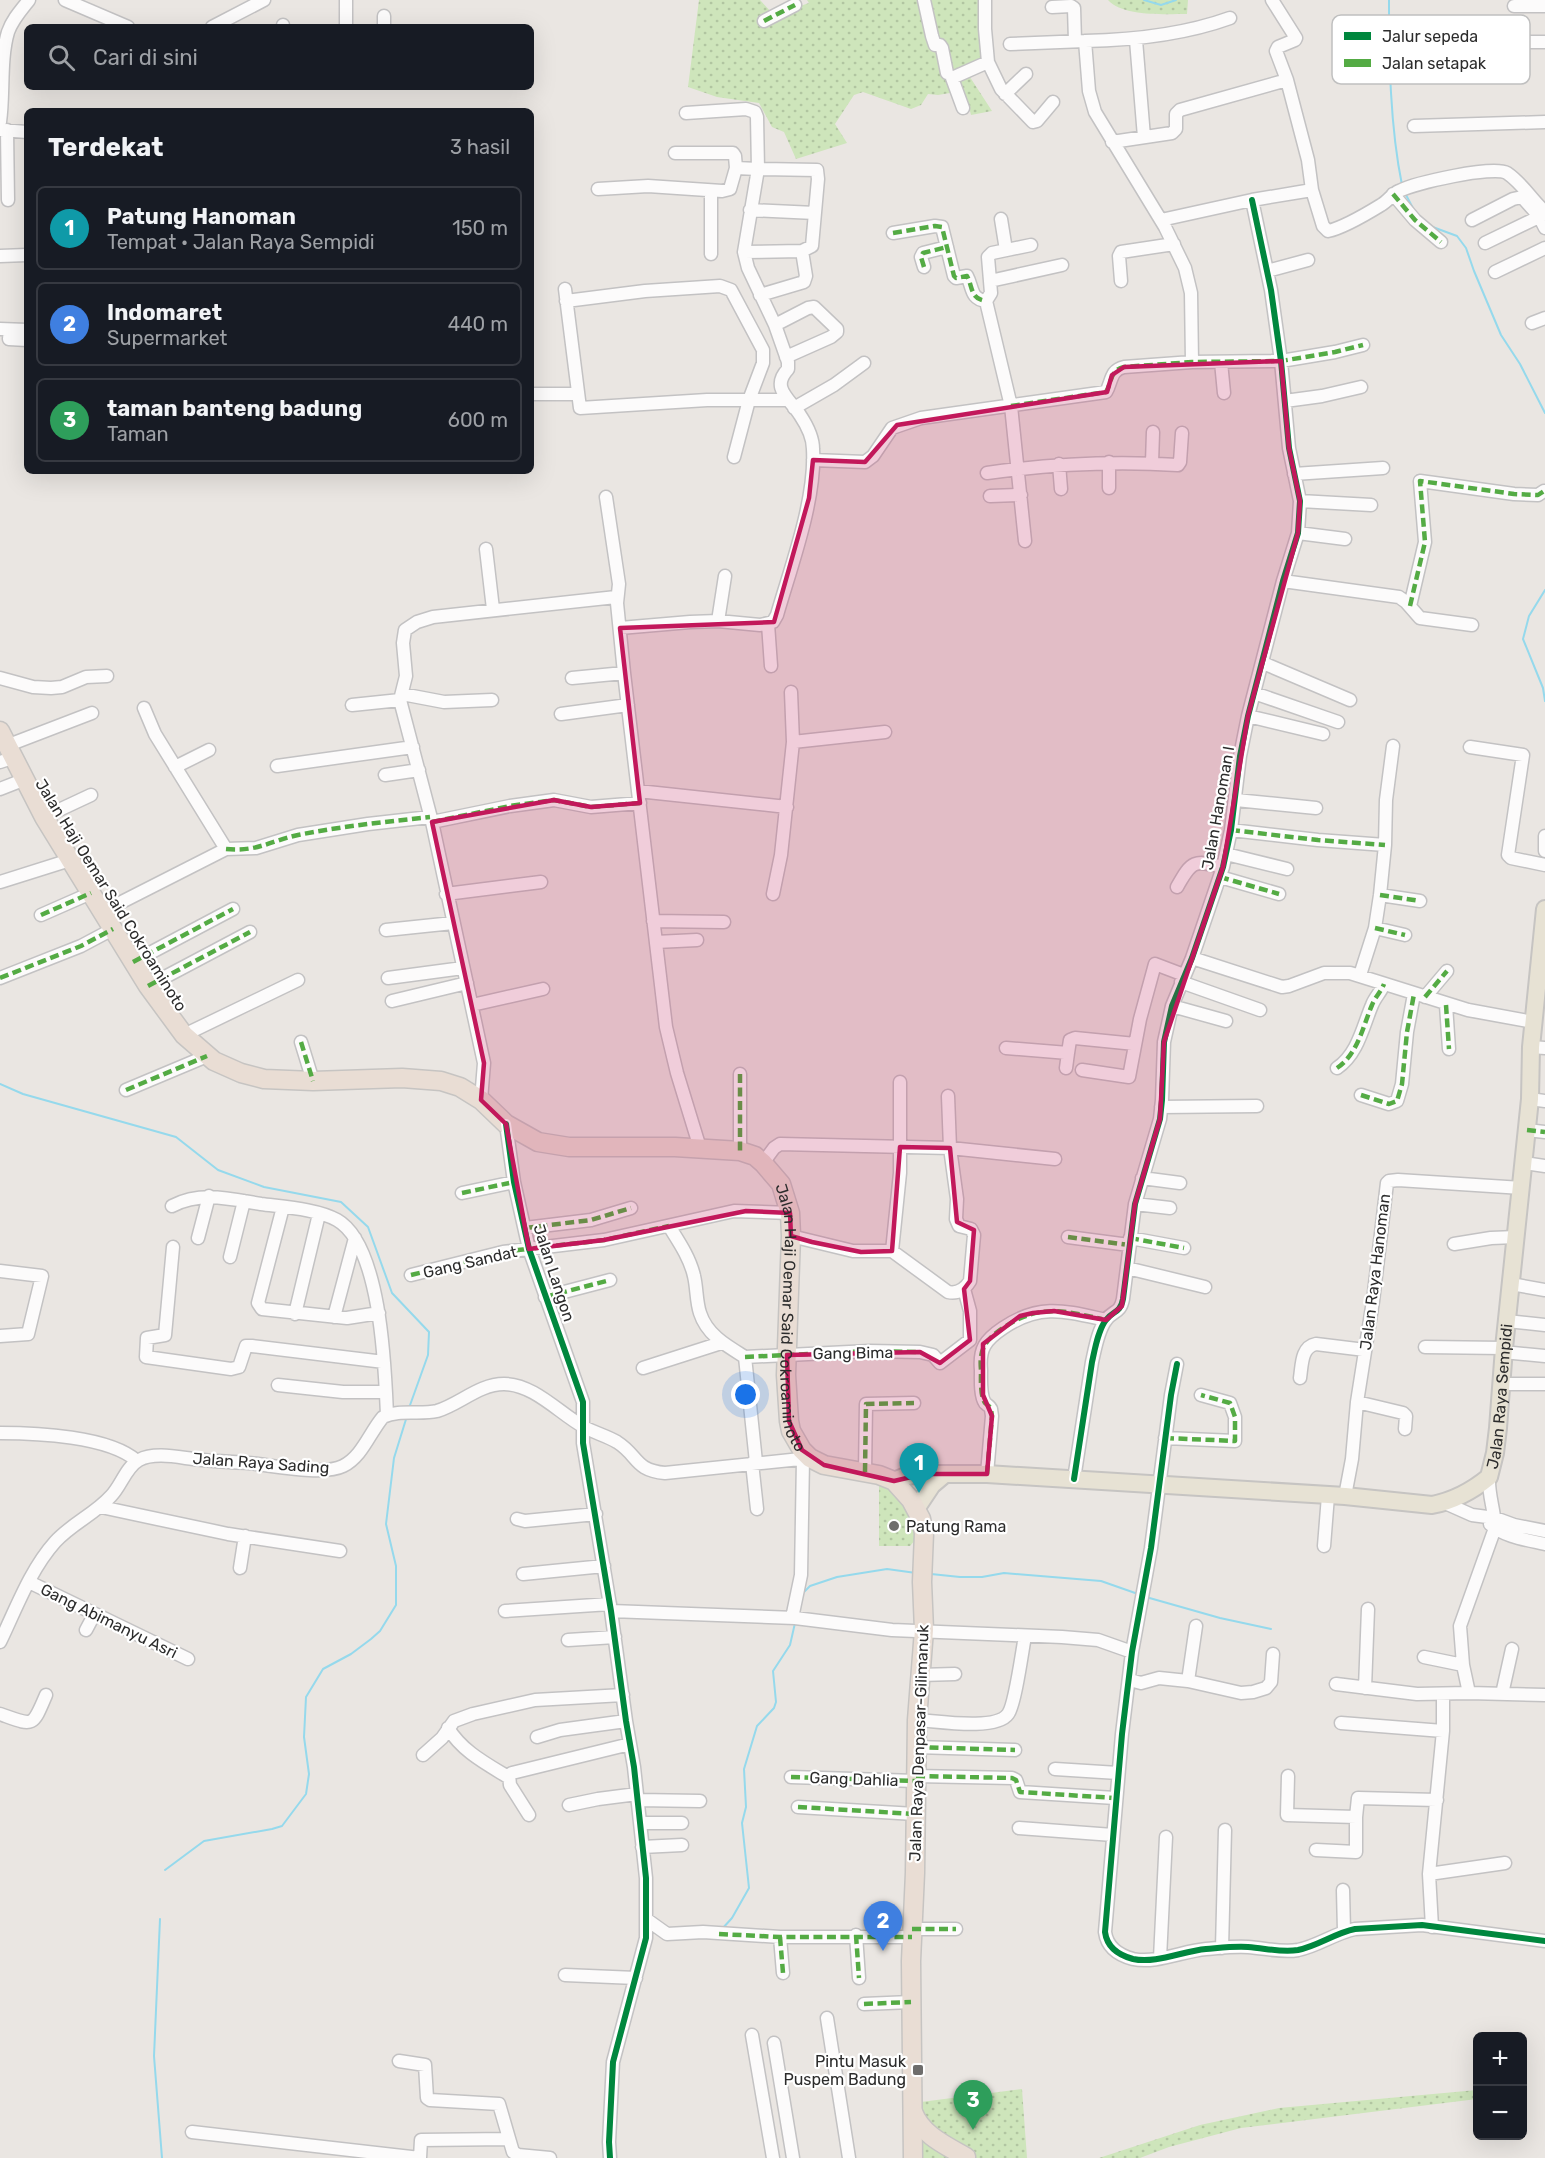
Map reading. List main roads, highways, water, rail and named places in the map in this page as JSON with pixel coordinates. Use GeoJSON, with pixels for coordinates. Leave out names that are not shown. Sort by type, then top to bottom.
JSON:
{"type":"FeatureCollection","features":[{"type":"Feature","properties":{"kind":"highway","name":"Jalan Haji Oemar Said Cokroaminoto"},"geometry":{"type":"LineString","coordinates":[[5,749],[148,986],[184,1035],[207,1056],[224,1067],[264,1079],[441,1081],[460,1087],[481,1100],[506,1124],[538,1142],[568,1147],[700,1148],[740,1151],[755,1156],[781,1184],[790,1212],[787,1355],[789,1421],[795,1440],[806,1458],[824,1465],[879,1475],[894,1481]]}},
{"type":"Feature","properties":{"kind":"highway"},"geometry":{"type":"LineString","coordinates":[[894,1481],[916,1509]]}},
{"type":"Feature","properties":{"kind":"highway","name":"Jalan Raya Denpasar-Gilimanuk"},"geometry":{"type":"LineString","coordinates":[[913,2158],[912,1933],[917,1720],[924,1630],[922,1554],[924,1533],[916,1509]]}},
{"type":"Feature","properties":{"kind":"highway"},"geometry":{"type":"LineString","coordinates":[[912,2108],[916,2120],[926,2132],[966,2157]]}},
{"type":"Feature","properties":{"kind":"main road","name":"Jalan Raya Sempidi"},"geometry":{"type":"LineString","coordinates":[[894,1481],[915,1475],[987,1474],[1346,1496],[1432,1505],[1445,1503],[1469,1491],[1488,1477],[1495,1453],[1503,1384],[1504,1350],[1527,1130],[1538,1100],[1538,1047],[1533,1022],[1541,994],[1544,920]]}},
{"type":"Feature","properties":{"kind":"main road"},"geometry":{"type":"LineString","coordinates":[[916,1509],[932,1485],[945,1474]]}},
{"type":"Feature","properties":{"kind":"waterway"},"geometry":{"type":"LineString","coordinates":[[1144,0],[1161,5],[1176,0]]}},
{"type":"Feature","properties":{"kind":"waterway"},"geometry":{"type":"LineString","coordinates":[[1389,0],[1389,15]]}},
{"type":"Feature","properties":{"kind":"waterway"},"geometry":{"type":"LineString","coordinates":[[1391,84],[1402,185]]}},
{"type":"Feature","properties":{"kind":"waterway"},"geometry":{"type":"LineString","coordinates":[[1405,193],[1415,212]]}},
{"type":"Feature","properties":{"kind":"waterway"},"geometry":{"type":"LineString","coordinates":[[1430,226],[1457,236],[1466,248],[1501,335],[1520,364],[1545,413]]}},
{"type":"Feature","properties":{"kind":"waterway"},"geometry":{"type":"LineString","coordinates":[[1545,590],[1529,616],[1523,639],[1543,688],[1545,701]]}},
{"type":"Feature","properties":{"kind":"waterway"},"geometry":{"type":"LineString","coordinates":[[0,1084],[23,1094],[176,1137],[218,1170],[264,1187],[341,1202],[368,1227],[392,1293],[429,1332],[428,1355],[409,1408]]}},
{"type":"Feature","properties":{"kind":"waterway"},"geometry":{"type":"LineString","coordinates":[[165,1870],[204,1841],[282,1826],[306,1794],[309,1774],[304,1737],[306,1697],[323,1669],[351,1654],[371,1639],[380,1631],[396,1605],[396,1566],[386,1524],[394,1458],[407,1416]]}},
{"type":"Feature","properties":{"kind":"waterway"},"geometry":{"type":"LineString","coordinates":[[802,1594],[810,1586],[837,1577],[887,1569],[916,1573]]}},
{"type":"Feature","properties":{"kind":"waterway"},"geometry":{"type":"LineString","coordinates":[[931,1574],[982,1577],[1004,1573],[1101,1581],[1138,1594]]}},
{"type":"Feature","properties":{"kind":"waterway"},"geometry":{"type":"LineString","coordinates":[[1146,1597],[1220,1618],[1271,1629]]}},
{"type":"Feature","properties":{"kind":"waterway"},"geometry":{"type":"LineString","coordinates":[[722,1929],[732,1918],[749,1888],[742,1823],[746,1807],[744,1769],[757,1726],[774,1708],[776,1702],[773,1671],[790,1645],[795,1623]]}},
{"type":"Feature","properties":{"kind":"waterway"},"geometry":{"type":"LineString","coordinates":[[160,1919],[154,2056],[162,2158]]}},
{"type":"Feature","properties":{"kind":"place","name":"Patung Hanoman"},"geometry":{"type":"Point","coordinates":[919,1493]}},
{"type":"Feature","properties":{"kind":"place","name":"Patung Rama"},"geometry":{"type":"Point","coordinates":[894,1526]}},
{"type":"Feature","properties":{"kind":"place","name":"Indomaret"},"geometry":{"type":"Point","coordinates":[883,1951]}},
{"type":"Feature","properties":{"kind":"place","name":"Pintu Masuk Puspem Badung"},"geometry":{"type":"Point","coordinates":[918,2070]}},
{"type":"Feature","properties":{"kind":"place","name":"taman banteng badung"},"geometry":{"type":"Point","coordinates":[973,2130]}}]}
